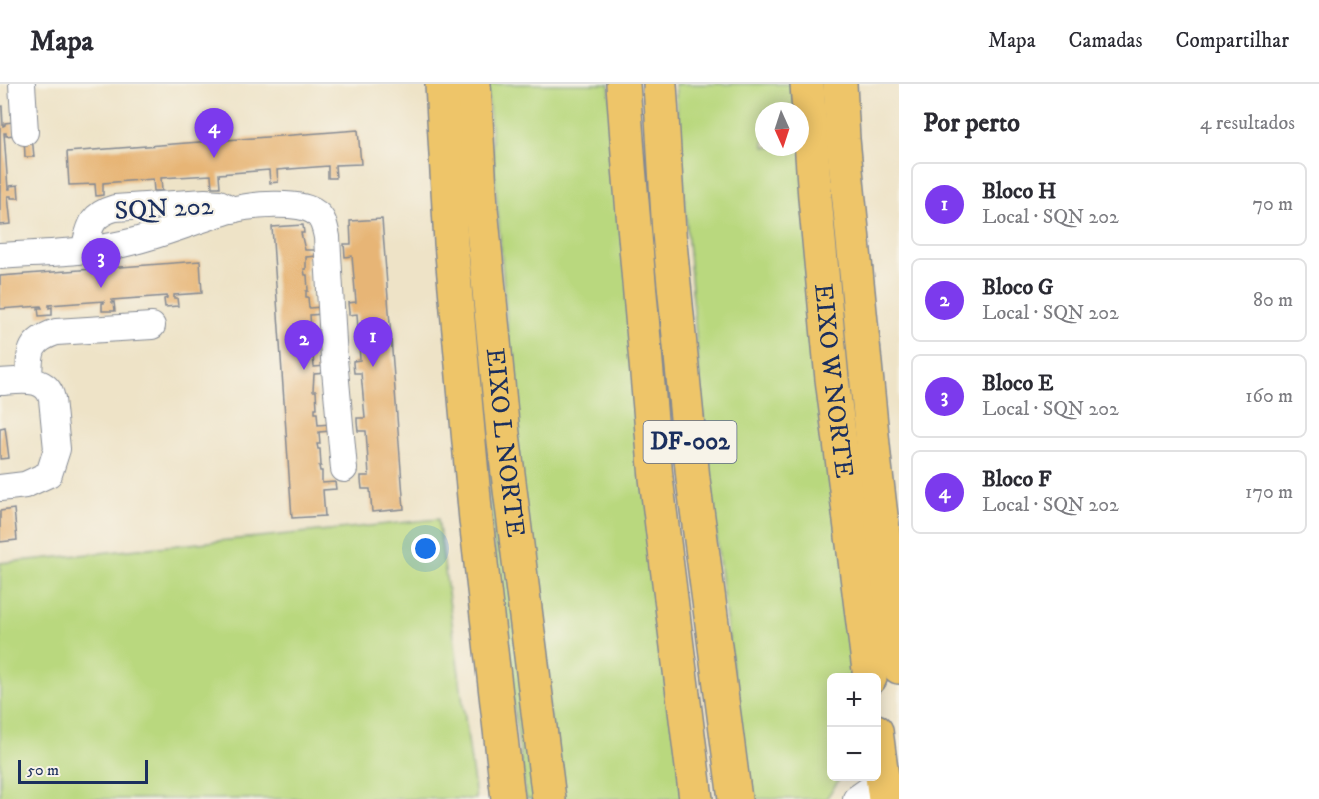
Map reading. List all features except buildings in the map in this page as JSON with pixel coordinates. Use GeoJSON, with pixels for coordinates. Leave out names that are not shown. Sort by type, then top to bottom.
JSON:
{"type":"FeatureCollection","features":[{"type":"Feature","properties":{"kind":"main road","name":"EIXO L NORTE"},"geometry":{"type":"LineString","coordinates":[[442,84],[452,254],[476,520],[508,799]]}},
{"type":"Feature","properties":{"kind":"main road","name":"EIXO L NORTE"},"geometry":{"type":"LineString","coordinates":[[474,84],[481,208],[504,434],[549,799]]}},
{"type":"Feature","properties":{"kind":"main road","name":"DF-002"},"geometry":{"type":"LineString","coordinates":[[623,84],[656,478],[696,799]]}},
{"type":"Feature","properties":{"kind":"main road","name":"DF-002"},"geometry":{"type":"LineString","coordinates":[[660,84],[669,233],[693,478],[735,799]]}},
{"type":"Feature","properties":{"kind":"main road","name":"EIXO W NORTE"},"geometry":{"type":"LineString","coordinates":[[807,84],[832,379],[869,673]]}},
{"type":"Feature","properties":{"kind":"main road","name":"EIXO W NORTE"},"geometry":{"type":"LineString","coordinates":[[840,84],[843,139],[888,490],[899,667]]}},
{"type":"Feature","properties":{"kind":"street"},"geometry":{"type":"LineString","coordinates":[[22,84],[25,132]]}},
{"type":"Feature","properties":{"kind":"street","name":"SQN 202"},"geometry":{"type":"LineString","coordinates":[[84,250],[94,218],[115,208],[205,202],[219,203],[233,210]]}},
{"type":"Feature","properties":{"kind":"street","name":"SQN 202"},"geometry":{"type":"LineString","coordinates":[[0,256],[84,250],[122,244],[233,210],[271,205],[300,206],[316,212],[323,221],[327,237],[334,359],[344,469]]}},
{"type":"Feature","properties":{"kind":"street"},"geometry":{"type":"LineString","coordinates":[[29,381],[30,355],[33,344],[41,337],[56,332],[152,326]]}},
{"type":"Feature","properties":{"kind":"street"},"geometry":{"type":"LineString","coordinates":[[0,382],[29,381],[45,385],[50,391],[57,449],[49,474],[25,485],[0,488]]}},
{"type":"Feature","properties":{"kind":"green space"},"geometry":{"type":"Polygon","coordinates":[[[463,84],[539,799],[526,799],[498,586],[457,172],[463,84]]]}},
{"type":"Feature","properties":{"kind":"green space"},"geometry":{"type":"Polygon","coordinates":[[[487,84],[609,84],[686,799],[561,799],[523,515],[487,84]]]}},
{"type":"Feature","properties":{"kind":"green space"},"geometry":{"type":"Polygon","coordinates":[[[675,84],[802,84],[804,102],[755,102],[755,156],[809,156],[809,153],[862,673],[827,673],[827,781],[838,781],[826,799],[750,799],[723,596],[701,397],[675,84]]]}},
{"type":"Feature","properties":{"kind":"green space"},"geometry":{"type":"Polygon","coordinates":[[[438,519],[476,799],[0,799],[0,563],[438,519]]]}},
{"type":"Feature","properties":{"kind":"place","name":"Bloco F"},"geometry":{"type":"Point","coordinates":[214,158]}},
{"type":"Feature","properties":{"kind":"place","name":"Bloco E"},"geometry":{"type":"Point","coordinates":[101,288]}},
{"type":"Feature","properties":{"kind":"place","name":"Bloco H"},"geometry":{"type":"Point","coordinates":[373,367]}},
{"type":"Feature","properties":{"kind":"place","name":"Bloco G"},"geometry":{"type":"Point","coordinates":[304,370]}}]}
